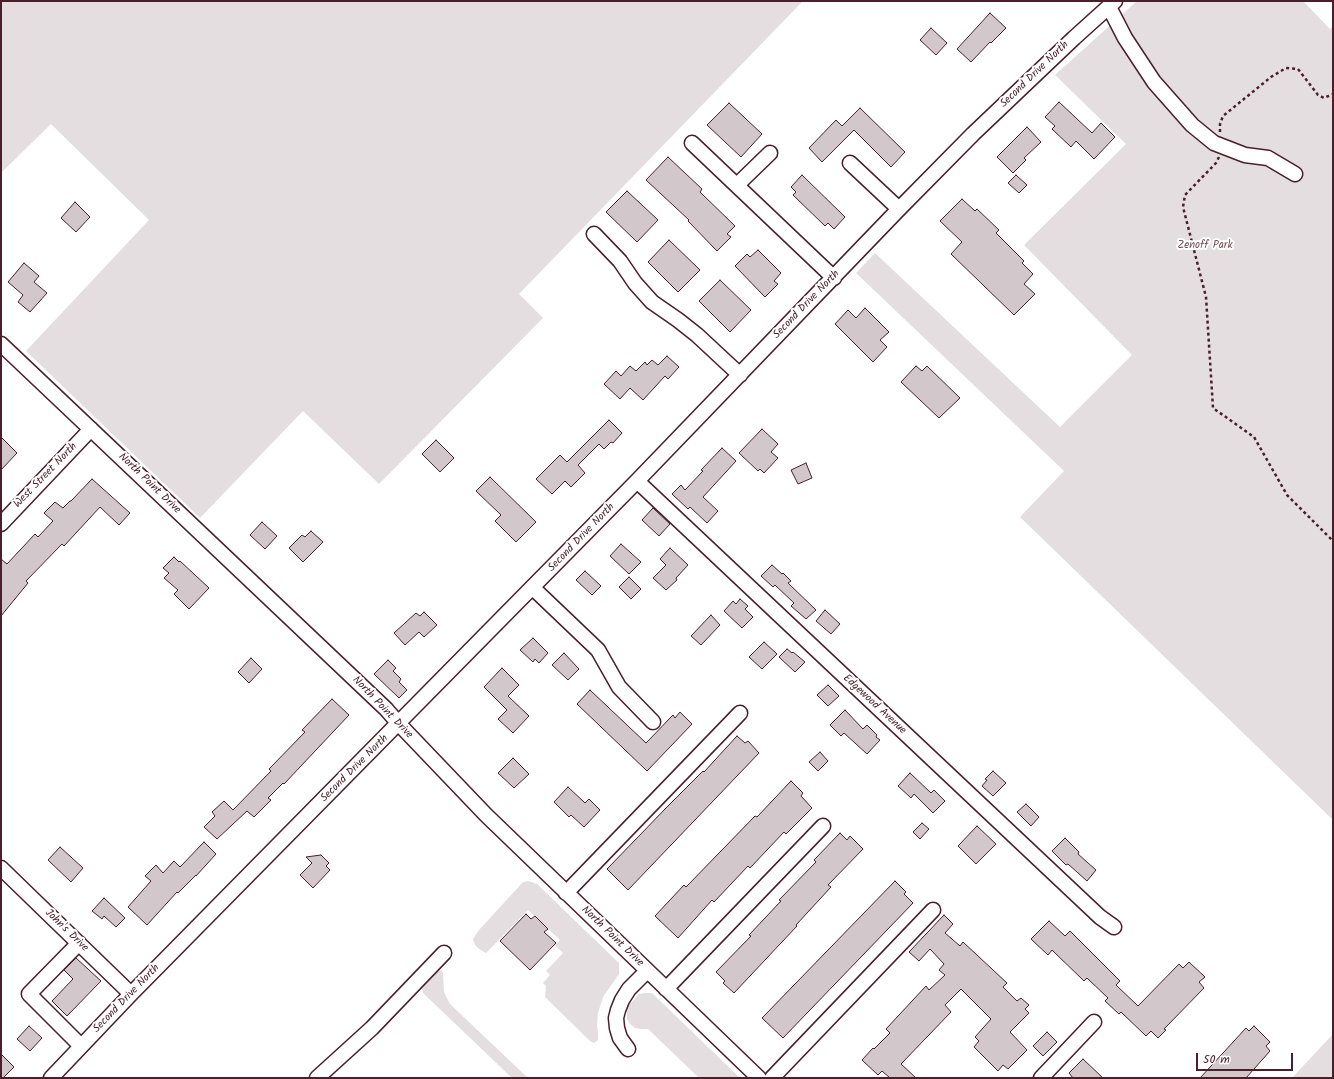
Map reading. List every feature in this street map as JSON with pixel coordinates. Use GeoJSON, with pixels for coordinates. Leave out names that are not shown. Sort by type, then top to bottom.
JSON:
{"type":"FeatureCollection","features":[{"type":"Feature","properties":{"kind":"street"},"geometry":{"type":"LineString","coordinates":[[1112,4],[1125,38],[1154,82],[1192,125],[1214,143],[1245,155],[1268,158],[1295,174]]}},
{"type":"Feature","properties":{"kind":"street","name":"Second Drive North"},"geometry":{"type":"LineString","coordinates":[[51,1078],[131,994],[533,588],[973,134],[1112,4]]}},
{"type":"Feature","properties":{"kind":"street"},"geometry":{"type":"LineString","coordinates":[[692,143],[834,278]]}},
{"type":"Feature","properties":{"kind":"street"},"geometry":{"type":"LineString","coordinates":[[737,186],[770,153]]}},
{"type":"Feature","properties":{"kind":"street"},"geometry":{"type":"LineString","coordinates":[[850,163],[899,209]]}},
{"type":"Feature","properties":{"kind":"street"},"geometry":{"type":"LineString","coordinates":[[594,234],[620,261],[635,283],[652,302],[697,335],[740,375]]}},
{"type":"Feature","properties":{"kind":"street","name":"North Point Drive"},"geometry":{"type":"LineString","coordinates":[[1,344],[386,709],[486,816],[758,1078]]}},
{"type":"Feature","properties":{"kind":"street","name":"West Street North"},"geometry":{"type":"LineString","coordinates":[[1,524],[91,428]]}},
{"type":"Feature","properties":{"kind":"street","name":"Edgewood Avenue"},"geometry":{"type":"LineString","coordinates":[[637,481],[1082,900],[1114,927]]}},
{"type":"Feature","properties":{"kind":"street"},"geometry":{"type":"LineString","coordinates":[[533,588],[598,650],[619,687],[654,722]]}},
{"type":"Feature","properties":{"kind":"street"},"geometry":{"type":"LineString","coordinates":[[566,893],[740,713]]}},
{"type":"Feature","properties":{"kind":"street"},"geometry":{"type":"LineString","coordinates":[[666,989],[824,826]]}},
{"type":"Feature","properties":{"kind":"street","name":"John's Drive"},"geometry":{"type":"LineString","coordinates":[[1,868],[131,994]]}},
{"type":"Feature","properties":{"kind":"street"},"geometry":{"type":"LineString","coordinates":[[772,1078],[933,910]]}},
{"type":"Feature","properties":{"kind":"street"},"geometry":{"type":"LineString","coordinates":[[79,942],[29,994],[81,1046]]}},
{"type":"Feature","properties":{"kind":"street"},"geometry":{"type":"LineString","coordinates":[[317,1078],[372,1028],[444,953]]}},
{"type":"Feature","properties":{"kind":"street"},"geometry":{"type":"LineString","coordinates":[[628,1049],[620,1038],[616,1018],[622,1000],[629,989],[647,971]]}},
{"type":"Feature","properties":{"kind":"street"},"geometry":{"type":"LineString","coordinates":[[1041,1078],[1094,1022]]}},
{"type":"Feature","properties":{"kind":"path"},"geometry":{"type":"LineString","coordinates":[[1333,94],[1324,98],[1318,95],[1298,69],[1286,68],[1271,77],[1223,116],[1220,124],[1219,159],[1185,195],[1183,207],[1206,297],[1213,408],[1254,437],[1287,495],[1333,541]]}},
{"type":"Feature","properties":{"kind":"green space"},"geometry":{"type":"Polygon","coordinates":[[[1,1],[803,1],[519,294],[543,318],[379,484],[303,411],[200,518],[26,351],[149,220],[51,124],[1,173],[1,1]]]}},
{"type":"Feature","properties":{"kind":"green space","name":"Zenoff Park"},"geometry":{"type":"Polygon","coordinates":[[[1137,1],[1303,1],[1330,29],[1333,26],[1333,820],[1020,517],[1064,471],[856,273],[875,253],[1060,427],[1132,355],[1024,245],[1126,144],[1055,75],[1137,1]]]}},
{"type":"Feature","properties":{"kind":"green space"},"geometry":{"type":"Polygon","coordinates":[[[528,881],[537,884],[619,963],[619,974],[603,997],[598,1013],[598,1040],[594,1043],[590,1041],[545,997],[546,986],[543,983],[550,975],[546,971],[563,953],[555,945],[560,940],[528,910],[486,953],[475,945],[473,939],[479,930],[523,882],[528,881]]]}},
{"type":"Feature","properties":{"kind":"green space"},"geometry":{"type":"Polygon","coordinates":[[[441,970],[443,973],[444,992],[450,1004],[528,1078],[512,1078],[423,993],[422,989],[424,986],[438,971],[441,970]]]}},
{"type":"Feature","properties":{"kind":"green space"},"geometry":{"type":"Polygon","coordinates":[[[652,993],[740,1078],[699,1078],[648,1029],[635,1028],[630,1024],[627,1019],[629,1005],[639,994],[652,993]]]}},
{"type":"Feature","properties":{"kind":"green space"},"geometry":{"type":"Polygon","coordinates":[[[1333,1034],[1333,1078],[1292,1078],[1304,1065],[1333,1034]]]}},
{"type":"Feature","properties":{"kind":"building"},"geometry":{"type":"Polygon","coordinates":[[[990,13],[1006,28],[971,62],[957,49],[990,13]]]}},
{"type":"Feature","properties":{"kind":"building"},"geometry":{"type":"Polygon","coordinates":[[[931,28],[947,43],[936,55],[920,40],[931,28]]]}},
{"type":"Feature","properties":{"kind":"building"},"geometry":{"type":"Polygon","coordinates":[[[1059,102],[1092,133],[1101,123],[1115,137],[1094,159],[1076,141],[1071,147],[1052,129],[1055,126],[1045,117],[1059,102]]]}},
{"type":"Feature","properties":{"kind":"building"},"geometry":{"type":"Polygon","coordinates":[[[729,103],[762,134],[741,157],[707,125],[729,103]]]}},
{"type":"Feature","properties":{"kind":"building"},"geometry":{"type":"Polygon","coordinates":[[[860,108],[905,152],[891,167],[854,130],[822,162],[809,148],[836,120],[842,126],[860,108]]]}},
{"type":"Feature","properties":{"kind":"building"},"geometry":{"type":"Polygon","coordinates":[[[1027,127],[1041,142],[1024,158],[1026,160],[1013,173],[997,157],[1027,127]]]}},
{"type":"Feature","properties":{"kind":"building"},"geometry":{"type":"Polygon","coordinates":[[[668,157],[702,189],[700,192],[735,226],[727,234],[731,237],[717,251],[688,221],[689,220],[646,180],[668,157]]]}},
{"type":"Feature","properties":{"kind":"building"},"geometry":{"type":"Polygon","coordinates":[[[802,175],[845,217],[834,229],[828,223],[825,226],[793,195],[796,192],[791,187],[802,175]]]}},
{"type":"Feature","properties":{"kind":"building"},"geometry":{"type":"Polygon","coordinates":[[[1016,175],[1027,185],[1019,193],[1008,183],[1016,175]]]}},
{"type":"Feature","properties":{"kind":"building"},"geometry":{"type":"Polygon","coordinates":[[[627,191],[658,220],[637,242],[606,212],[627,191]]]}},
{"type":"Feature","properties":{"kind":"building"},"geometry":{"type":"Polygon","coordinates":[[[962,199],[975,211],[977,209],[999,230],[996,233],[1024,261],[1022,263],[1033,274],[1024,284],[1035,294],[1014,315],[951,254],[962,242],[940,221],[962,199]]]}},
{"type":"Feature","properties":{"kind":"building"},"geometry":{"type":"Polygon","coordinates":[[[75,202],[90,217],[76,232],[61,218],[75,202]]]}},
{"type":"Feature","properties":{"kind":"building"},"geometry":{"type":"Polygon","coordinates":[[[669,240],[700,270],[678,292],[648,262],[669,240]]]}},
{"type":"Feature","properties":{"kind":"building"},"geometry":{"type":"Polygon","coordinates":[[[758,250],[781,273],[774,281],[778,284],[765,297],[735,266],[747,254],[750,257],[758,250]]]}},
{"type":"Feature","properties":{"kind":"building"},"geometry":{"type":"Polygon","coordinates":[[[24,263],[39,276],[34,282],[47,293],[30,312],[18,302],[23,295],[8,282],[24,263]]]}},
{"type":"Feature","properties":{"kind":"building"},"geometry":{"type":"Polygon","coordinates":[[[720,280],[751,310],[730,332],[699,301],[720,280]]]}},
{"type":"Feature","properties":{"kind":"building"},"geometry":{"type":"Polygon","coordinates":[[[865,308],[889,332],[880,340],[887,347],[873,362],[835,324],[848,310],[856,318],[865,308]]]}},
{"type":"Feature","properties":{"kind":"building"},"geometry":{"type":"Polygon","coordinates":[[[667,356],[679,367],[668,379],[665,376],[643,400],[630,388],[620,399],[604,384],[616,371],[621,376],[630,366],[636,371],[645,362],[647,365],[652,360],[658,365],[667,356]]]}},
{"type":"Feature","properties":{"kind":"building"},"geometry":{"type":"Polygon","coordinates":[[[916,366],[922,371],[927,366],[960,398],[939,418],[901,382],[916,366]]]}},
{"type":"Feature","properties":{"kind":"building"},"geometry":{"type":"Polygon","coordinates":[[[609,420],[622,433],[613,443],[611,442],[604,449],[599,444],[578,465],[585,473],[571,487],[565,481],[552,494],[536,479],[560,455],[567,462],[609,420]]]}},
{"type":"Feature","properties":{"kind":"building"},"geometry":{"type":"Polygon","coordinates":[[[762,429],[778,444],[771,452],[778,458],[764,473],[760,469],[758,471],[739,453],[762,429]]]}},
{"type":"Feature","properties":{"kind":"building"},"geometry":{"type":"Polygon","coordinates":[[[1,437],[17,453],[1,470],[1,437]]]}},
{"type":"Feature","properties":{"kind":"building"},"geometry":{"type":"Polygon","coordinates":[[[436,440],[454,458],[440,472],[422,454],[436,440]]]}},
{"type":"Feature","properties":{"kind":"building"},"geometry":{"type":"Polygon","coordinates":[[[722,448],[736,461],[703,497],[718,511],[707,523],[690,507],[688,509],[672,494],[681,485],[685,490],[703,471],[701,470],[722,448]]]}},
{"type":"Feature","properties":{"kind":"building"},"geometry":{"type":"Polygon","coordinates":[[[806,463],[812,478],[798,484],[791,470],[806,463]]]}},
{"type":"Feature","properties":{"kind":"building"},"geometry":{"type":"Polygon","coordinates":[[[490,477],[536,522],[516,542],[495,521],[501,515],[476,491],[490,477]]]}},
{"type":"Feature","properties":{"kind":"building"},"geometry":{"type":"Polygon","coordinates":[[[92,479],[130,513],[119,525],[100,507],[64,546],[62,544],[26,581],[28,583],[1,616],[1,559],[7,564],[35,534],[38,537],[53,521],[44,513],[55,502],[63,508],[92,479]]]}},
{"type":"Feature","properties":{"kind":"building"},"geometry":{"type":"Polygon","coordinates":[[[653,508],[670,524],[659,536],[642,520],[653,508]]]}},
{"type":"Feature","properties":{"kind":"building"},"geometry":{"type":"Polygon","coordinates":[[[262,522],[277,536],[265,549],[250,535],[262,522]]]}},
{"type":"Feature","properties":{"kind":"building"},"geometry":{"type":"Polygon","coordinates":[[[311,531],[323,542],[303,562],[289,548],[302,535],[305,537],[311,531]]]}},
{"type":"Feature","properties":{"kind":"building"},"geometry":{"type":"Polygon","coordinates":[[[621,544],[641,562],[629,574],[610,556],[621,544]]]}},
{"type":"Feature","properties":{"kind":"building"},"geometry":{"type":"Polygon","coordinates":[[[670,548],[688,565],[676,578],[677,580],[666,590],[653,578],[666,565],[660,559],[670,548]]]}},
{"type":"Feature","properties":{"kind":"building"},"geometry":{"type":"Polygon","coordinates":[[[174,557],[209,588],[189,609],[174,594],[178,590],[164,578],[169,573],[163,568],[174,557]]]}},
{"type":"Feature","properties":{"kind":"building"},"geometry":{"type":"Polygon","coordinates":[[[772,565],[791,581],[788,583],[816,610],[806,619],[791,606],[794,603],[775,585],[773,587],[761,576],[772,565]]]}},
{"type":"Feature","properties":{"kind":"building"},"geometry":{"type":"Polygon","coordinates":[[[585,571],[601,586],[592,595],[576,580],[585,571]]]}},
{"type":"Feature","properties":{"kind":"building"},"geometry":{"type":"Polygon","coordinates":[[[629,577],[641,589],[631,599],[619,587],[629,577]]]}},
{"type":"Feature","properties":{"kind":"building"},"geometry":{"type":"Polygon","coordinates":[[[740,599],[748,606],[745,609],[753,617],[742,628],[724,611],[733,601],[736,604],[740,599]]]}},
{"type":"Feature","properties":{"kind":"building"},"geometry":{"type":"Polygon","coordinates":[[[825,610],[840,624],[831,634],[816,621],[825,610]]]}},
{"type":"Feature","properties":{"kind":"building"},"geometry":{"type":"Polygon","coordinates":[[[424,612],[437,625],[424,637],[419,632],[405,645],[394,633],[416,613],[420,616],[424,612]]]}},
{"type":"Feature","properties":{"kind":"building"},"geometry":{"type":"Polygon","coordinates":[[[711,615],[720,625],[701,645],[691,636],[711,615]]]}},
{"type":"Feature","properties":{"kind":"building"},"geometry":{"type":"Polygon","coordinates":[[[533,638],[548,653],[539,663],[535,659],[533,662],[520,650],[533,638]]]}},
{"type":"Feature","properties":{"kind":"building"},"geometry":{"type":"Polygon","coordinates":[[[764,642],[777,654],[762,669],[749,657],[764,642]]]}},
{"type":"Feature","properties":{"kind":"building"},"geometry":{"type":"Polygon","coordinates":[[[787,649],[805,662],[795,672],[779,657],[787,649]]]}},
{"type":"Feature","properties":{"kind":"building"},"geometry":{"type":"Polygon","coordinates":[[[564,653],[579,669],[568,680],[552,665],[564,653]]]}},
{"type":"Feature","properties":{"kind":"building"},"geometry":{"type":"Polygon","coordinates":[[[251,658],[262,669],[249,683],[238,672],[251,658]]]}},
{"type":"Feature","properties":{"kind":"building"},"geometry":{"type":"Polygon","coordinates":[[[388,660],[396,668],[393,671],[401,679],[399,682],[407,690],[399,698],[374,674],[388,660]]]}},
{"type":"Feature","properties":{"kind":"building"},"geometry":{"type":"Polygon","coordinates":[[[502,668],[519,685],[508,696],[529,716],[513,733],[498,719],[507,710],[484,687],[502,668]]]}},
{"type":"Feature","properties":{"kind":"building"},"geometry":{"type":"Polygon","coordinates":[[[828,685],[839,696],[828,706],[817,695],[828,685]]]}},
{"type":"Feature","properties":{"kind":"building"},"geometry":{"type":"Polygon","coordinates":[[[590,690],[646,743],[673,715],[675,718],[680,712],[692,724],[647,771],[577,704],[590,690]]]}},
{"type":"Feature","properties":{"kind":"building"},"geometry":{"type":"Polygon","coordinates":[[[332,699],[349,715],[284,784],[283,783],[268,798],[271,800],[254,817],[247,811],[217,839],[204,827],[215,816],[212,812],[224,801],[233,810],[271,771],[269,769],[305,732],[302,730],[332,699]]]}},
{"type":"Feature","properties":{"kind":"building"},"geometry":{"type":"Polygon","coordinates":[[[845,710],[863,729],[867,725],[880,740],[867,754],[844,733],[841,736],[830,725],[845,710]]]}},
{"type":"Feature","properties":{"kind":"building"},"geometry":{"type":"Polygon","coordinates":[[[737,736],[745,743],[748,741],[759,753],[628,890],[607,869],[703,771],[704,772],[737,736]]]}},
{"type":"Feature","properties":{"kind":"building"},"geometry":{"type":"Polygon","coordinates":[[[820,752],[828,761],[818,771],[809,762],[820,752]]]}},
{"type":"Feature","properties":{"kind":"building"},"geometry":{"type":"Polygon","coordinates":[[[513,758],[529,774],[514,788],[498,773],[513,758]]]}},
{"type":"Feature","properties":{"kind":"building"},"geometry":{"type":"Polygon","coordinates":[[[993,771],[1006,783],[993,796],[982,786],[987,780],[985,779],[993,771]]]}},
{"type":"Feature","properties":{"kind":"building"},"geometry":{"type":"Polygon","coordinates":[[[910,773],[931,793],[934,790],[945,801],[933,813],[914,794],[911,798],[898,786],[910,773]]]}},
{"type":"Feature","properties":{"kind":"building"},"geometry":{"type":"Polygon","coordinates":[[[791,781],[803,793],[801,796],[812,808],[786,834],[784,832],[750,868],[748,866],[714,902],[712,900],[678,938],[655,916],[684,885],[686,887],[755,816],[757,817],[791,781]]]}},
{"type":"Feature","properties":{"kind":"building"},"geometry":{"type":"Polygon","coordinates":[[[568,787],[585,803],[589,799],[600,810],[584,827],[571,815],[569,817],[554,802],[568,787]]]}},
{"type":"Feature","properties":{"kind":"building"},"geometry":{"type":"Polygon","coordinates":[[[1026,804],[1039,817],[1031,826],[1017,812],[1026,804]]]}},
{"type":"Feature","properties":{"kind":"building"},"geometry":{"type":"Polygon","coordinates":[[[922,823],[929,829],[920,839],[913,832],[922,823]]]}},
{"type":"Feature","properties":{"kind":"building"},"geometry":{"type":"Polygon","coordinates":[[[977,826],[996,844],[976,864],[958,846],[977,826]]]}},
{"type":"Feature","properties":{"kind":"building"},"geometry":{"type":"Polygon","coordinates":[[[840,833],[847,840],[850,836],[863,849],[828,885],[831,887],[796,925],[797,926],[734,993],[723,983],[725,981],[716,972],[751,936],[749,935],[781,901],[779,900],[816,862],[814,860],[840,833]]]}},
{"type":"Feature","properties":{"kind":"building"},"geometry":{"type":"Polygon","coordinates":[[[1065,838],[1079,852],[1078,854],[1096,870],[1087,881],[1068,864],[1066,865],[1052,851],[1065,838]]]}},
{"type":"Feature","properties":{"kind":"building"},"geometry":{"type":"Polygon","coordinates":[[[204,842],[216,854],[196,876],[178,893],[177,892],[147,925],[128,907],[151,881],[145,876],[156,865],[163,873],[174,861],[180,867],[204,842]]]}},
{"type":"Feature","properties":{"kind":"building"},"geometry":{"type":"Polygon","coordinates":[[[60,847],[83,868],[71,882],[48,860],[60,847]]]}},
{"type":"Feature","properties":{"kind":"building"},"geometry":{"type":"Polygon","coordinates":[[[321,855],[329,863],[326,866],[330,870],[313,888],[300,875],[312,863],[306,857],[321,855]]]}},
{"type":"Feature","properties":{"kind":"building"},"geometry":{"type":"Polygon","coordinates":[[[895,881],[906,892],[904,894],[913,903],[783,1038],[762,1018],[895,881]]]}},
{"type":"Feature","properties":{"kind":"building"},"geometry":{"type":"Polygon","coordinates":[[[104,898],[125,918],[116,927],[104,916],[102,919],[92,911],[104,898]]]}},
{"type":"Feature","properties":{"kind":"building"},"geometry":{"type":"Polygon","coordinates":[[[526,914],[531,919],[535,916],[548,929],[544,932],[556,943],[530,970],[500,941],[526,914]]]}},
{"type":"Feature","properties":{"kind":"building"},"geometry":{"type":"Polygon","coordinates":[[[944,915],[953,924],[945,933],[960,946],[963,942],[1007,983],[1003,987],[1017,1001],[1021,998],[1029,1005],[1025,1009],[1029,1013],[1010,1032],[1027,1050],[1008,1069],[1003,1065],[998,1071],[974,1047],[979,1041],[975,1037],[991,1019],[961,989],[945,1005],[951,1012],[901,1064],[916,1078],[890,1078],[882,1071],[878,1075],[862,1060],[890,1033],[886,1029],[926,986],[929,990],[945,975],[939,970],[944,964],[930,949],[919,961],[909,952],[944,915]]]}},
{"type":"Feature","properties":{"kind":"building"},"geometry":{"type":"Polygon","coordinates":[[[1049,921],[1065,936],[1070,931],[1120,981],[1116,985],[1138,1006],[1179,964],[1183,968],[1189,962],[1205,977],[1199,982],[1204,988],[1164,1029],[1166,1030],[1158,1038],[1151,1031],[1146,1036],[1121,1012],[1119,1014],[1105,1001],[1108,998],[1087,978],[1084,981],[1052,950],[1048,955],[1031,939],[1049,921]]]}},
{"type":"Feature","properties":{"kind":"building"},"geometry":{"type":"Polygon","coordinates":[[[76,958],[101,981],[67,1016],[52,1001],[73,979],[64,970],[76,958]]]}},
{"type":"Feature","properties":{"kind":"building"},"geometry":{"type":"Polygon","coordinates":[[[29,1026],[42,1038],[30,1051],[17,1039],[29,1026]]]}},
{"type":"Feature","properties":{"kind":"building"},"geometry":{"type":"Polygon","coordinates":[[[1254,1026],[1270,1042],[1266,1046],[1270,1051],[1246,1078],[1200,1078],[1246,1028],[1249,1031],[1254,1026]]]}},
{"type":"Feature","properties":{"kind":"building"},"geometry":{"type":"Polygon","coordinates":[[[1047,1032],[1057,1042],[1043,1056],[1033,1046],[1047,1032]]]}},
{"type":"Feature","properties":{"kind":"building"},"geometry":{"type":"Polygon","coordinates":[[[1,1054],[14,1067],[3,1078],[1,1078],[1,1054]]]}},
{"type":"Feature","properties":{"kind":"building"},"geometry":{"type":"Polygon","coordinates":[[[1083,1059],[1103,1078],[1073,1078],[1069,1073],[1083,1059]]]}}]}
